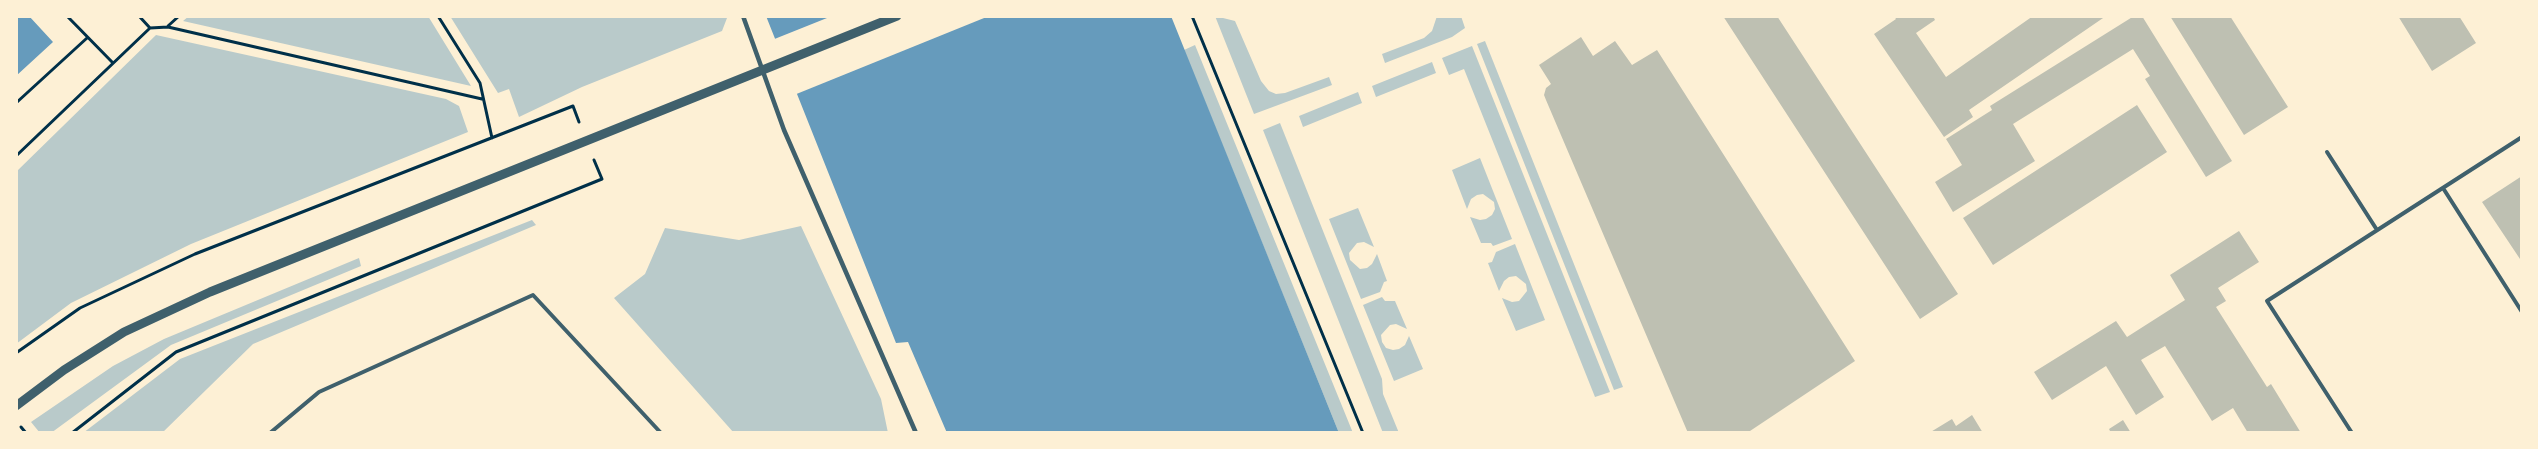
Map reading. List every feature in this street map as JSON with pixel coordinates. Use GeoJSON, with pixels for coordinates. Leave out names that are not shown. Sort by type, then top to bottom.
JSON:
{"type":"FeatureCollection","features":[{"type":"Feature","properties":{"kind":"street"},"geometry":{"type":"LineString","coordinates":[[743,16],[784,130],[916,433]]}},
{"type":"Feature","properties":{"kind":"street"},"geometry":{"type":"LineString","coordinates":[[16,406],[64,370],[124,332],[210,292],[897,16]]}},
{"type":"Feature","properties":{"kind":"lane"},"geometry":{"type":"LineString","coordinates":[[2352,433],[2268,301],[2522,137]]}},
{"type":"Feature","properties":{"kind":"lane"},"geometry":{"type":"LineString","coordinates":[[2328,152],[2377,230]]}},
{"type":"Feature","properties":{"kind":"lane"},"geometry":{"type":"LineString","coordinates":[[2443,188],[2522,312]]}},
{"type":"Feature","properties":{"kind":"lane"},"geometry":{"type":"LineString","coordinates":[[271,432],[319,392],[533,295],[661,433]]}},
{"type":"Feature","properties":{"kind":"path"},"geometry":{"type":"LineString","coordinates":[[67,16],[113,63]]}},
{"type":"Feature","properties":{"kind":"path"},"geometry":{"type":"LineString","coordinates":[[139,16],[150,28]]}},
{"type":"Feature","properties":{"kind":"path"},"geometry":{"type":"LineString","coordinates":[[168,27],[179,16]]}},
{"type":"Feature","properties":{"kind":"path"},"geometry":{"type":"LineString","coordinates":[[438,16],[480,84],[492,138]]}},
{"type":"Feature","properties":{"kind":"path"},"geometry":{"type":"LineString","coordinates":[[1192,16],[1363,433]]}},
{"type":"Feature","properties":{"kind":"path"},"geometry":{"type":"LineString","coordinates":[[16,156],[150,28],[168,27],[482,99]]}},
{"type":"Feature","properties":{"kind":"path"},"geometry":{"type":"LineString","coordinates":[[16,103],[87,38]]}},
{"type":"Feature","properties":{"kind":"path"},"geometry":{"type":"LineString","coordinates":[[16,353],[80,308],[195,254],[573,106],[602,179],[176,352],[72,433]]}},
{"type":"Feature","properties":{"kind":"shaded area"},"geometry":{"type":"Polygon","coordinates":[[[189,16],[428,16],[471,86],[183,21],[189,16]]]}},
{"type":"Feature","properties":{"kind":"shaded area"},"geometry":{"type":"Polygon","coordinates":[[[450,16],[726,16],[727,18],[722,31],[582,87],[519,117],[509,89],[498,93],[450,16]]]}},
{"type":"Feature","properties":{"kind":"shaded area"},"geometry":{"type":"Polygon","coordinates":[[[1215,16],[1235,21],[1261,81],[1269,91],[1276,94],[1285,93],[1329,77],[1332,85],[1254,114],[1215,16]]]}},
{"type":"Feature","properties":{"kind":"shaded area"},"geometry":{"type":"Polygon","coordinates":[[[1437,16],[1461,16],[1465,28],[1452,37],[1385,63],[1382,54],[1424,38],[1432,31],[1437,16]]]}},
{"type":"Feature","properties":{"kind":"shaded area"},"geometry":{"type":"Polygon","coordinates":[[[156,35],[446,99],[459,106],[468,132],[191,244],[71,303],[16,344],[16,172],[156,35]]]}},
{"type":"Feature","properties":{"kind":"shaded area"},"geometry":{"type":"Polygon","coordinates":[[[1485,41],[1623,387],[1614,390],[1477,44],[1485,41]]]}},
{"type":"Feature","properties":{"kind":"shaded area"},"geometry":{"type":"Polygon","coordinates":[[[1195,45],[1353,433],[1339,433],[1184,50],[1195,45]]]}},
{"type":"Feature","properties":{"kind":"shaded area"},"geometry":{"type":"Polygon","coordinates":[[[1472,46],[1610,392],[1595,397],[1464,69],[1449,75],[1442,58],[1472,46]]]}},
{"type":"Feature","properties":{"kind":"shaded area"},"geometry":{"type":"Polygon","coordinates":[[[1432,62],[1436,73],[1376,97],[1372,86],[1432,62]]]}},
{"type":"Feature","properties":{"kind":"shaded area"},"geometry":{"type":"Polygon","coordinates":[[[1358,92],[1362,103],[1303,127],[1299,116],[1358,92]]]}},
{"type":"Feature","properties":{"kind":"shaded area"},"geometry":{"type":"Polygon","coordinates":[[[1280,123],[1382,379],[1383,394],[1399,433],[1383,433],[1263,130],[1280,123]]]}},
{"type":"Feature","properties":{"kind":"shaded area"},"geometry":{"type":"Polygon","coordinates":[[[1480,158],[1512,239],[1493,246],[1491,243],[1481,243],[1470,217],[1480,220],[1486,219],[1492,215],[1495,209],[1494,202],[1483,194],[1477,195],[1471,199],[1467,209],[1452,170],[1480,158]]]}},
{"type":"Feature","properties":{"kind":"shaded area"},"geometry":{"type":"Polygon","coordinates":[[[1358,208],[1374,247],[1364,242],[1357,243],[1349,253],[1350,260],[1360,269],[1367,268],[1372,264],[1377,254],[1387,281],[1384,282],[1380,292],[1361,299],[1329,219],[1358,208]]]}},
{"type":"Feature","properties":{"kind":"shaded area"},"geometry":{"type":"Polygon","coordinates":[[[532,220],[536,225],[253,344],[162,433],[83,433],[180,359],[532,220]]]}},
{"type":"Feature","properties":{"kind":"shaded area"},"geometry":{"type":"Polygon","coordinates":[[[801,226],[881,399],[888,433],[734,433],[614,298],[645,274],[665,228],[739,240],[801,226]]]}},
{"type":"Feature","properties":{"kind":"shaded area"},"geometry":{"type":"Polygon","coordinates":[[[1515,244],[1545,320],[1516,331],[1502,298],[1512,302],[1519,301],[1527,291],[1526,284],[1516,276],[1509,277],[1504,281],[1499,291],[1488,263],[1492,262],[1496,252],[1515,244]]]}},
{"type":"Feature","properties":{"kind":"shaded area"},"geometry":{"type":"Polygon","coordinates":[[[359,258],[361,266],[171,345],[51,433],[40,433],[31,422],[113,366],[164,339],[359,258]]]}},
{"type":"Feature","properties":{"kind":"shaded area"},"geometry":{"type":"Polygon","coordinates":[[[1382,297],[1385,301],[1395,301],[1407,329],[1396,324],[1390,325],[1381,335],[1382,342],[1386,348],[1399,349],[1405,345],[1409,336],[1423,369],[1394,381],[1363,305],[1382,297]]]}},
{"type":"Feature","properties":{"kind":"water"},"geometry":{"type":"Polygon","coordinates":[[[16,16],[29,16],[53,42],[16,76],[16,16]]]}},
{"type":"Feature","properties":{"kind":"water"},"geometry":{"type":"Polygon","coordinates":[[[766,16],[1171,16],[1339,433],[947,433],[908,342],[896,343],[766,16]]]}},
{"type":"Feature","properties":{"kind":"pier"},"geometry":{"type":"Polygon","coordinates":[[[832,16],[989,16],[794,95],[772,40],[832,16]]]}},
{"type":"Feature","properties":{"kind":"building"},"geometry":{"type":"Polygon","coordinates":[[[1723,16],[1777,16],[1958,294],[1920,319],[1723,16]]]}},
{"type":"Feature","properties":{"kind":"building"},"geometry":{"type":"Polygon","coordinates":[[[1894,16],[1933,16],[1935,20],[1916,33],[1946,77],[2033,16],[2106,16],[1969,110],[1973,117],[1944,137],[1874,34],[1896,19],[1894,16]]]}},
{"type":"Feature","properties":{"kind":"building"},"geometry":{"type":"Polygon","coordinates":[[[2134,16],[2142,16],[2232,161],[2206,177],[2145,79],[2150,76],[2133,49],[2013,124],[2035,161],[1953,212],[1935,182],[1962,165],[1946,139],[1992,110],[1990,106],[2134,16]]]}},
{"type":"Feature","properties":{"kind":"building"},"geometry":{"type":"Polygon","coordinates":[[[2170,16],[2230,16],[2288,107],[2244,135],[2170,16]]]}},
{"type":"Feature","properties":{"kind":"building"},"geometry":{"type":"Polygon","coordinates":[[[2398,16],[2459,16],[2476,43],[2432,71],[2398,16]]]}},
{"type":"Feature","properties":{"kind":"building"},"geometry":{"type":"Polygon","coordinates":[[[1581,37],[1593,56],[1615,41],[1632,65],[1657,50],[1855,361],[1747,433],[1688,433],[1546,100],[1544,95],[1546,88],[1551,84],[1539,65],[1581,37]]]}},
{"type":"Feature","properties":{"kind":"building"},"geometry":{"type":"Polygon","coordinates":[[[2137,105],[2167,152],[1993,265],[1963,218],[2137,105]]]}},
{"type":"Feature","properties":{"kind":"building"},"geometry":{"type":"Polygon","coordinates":[[[2522,176],[2522,262],[2482,202],[2522,176]]]}},
{"type":"Feature","properties":{"kind":"building"},"geometry":{"type":"Polygon","coordinates":[[[2239,231],[2259,262],[2218,288],[2226,301],[2216,307],[2267,387],[2271,384],[2301,433],[2248,433],[2233,408],[2212,421],[2165,346],[2141,360],[2164,397],[2136,415],[2106,366],[2052,400],[2034,372],[2116,321],[2127,337],[2185,300],[2170,275],[2239,231]]]}},
{"type":"Feature","properties":{"kind":"building"},"geometry":{"type":"Polygon","coordinates":[[[1972,415],[1983,433],[1929,433],[1952,419],[1956,426],[1972,415]]]}},
{"type":"Feature","properties":{"kind":"building"},"geometry":{"type":"Polygon","coordinates":[[[2123,420],[2131,433],[2111,433],[2109,429],[2123,420]]]}}]}
